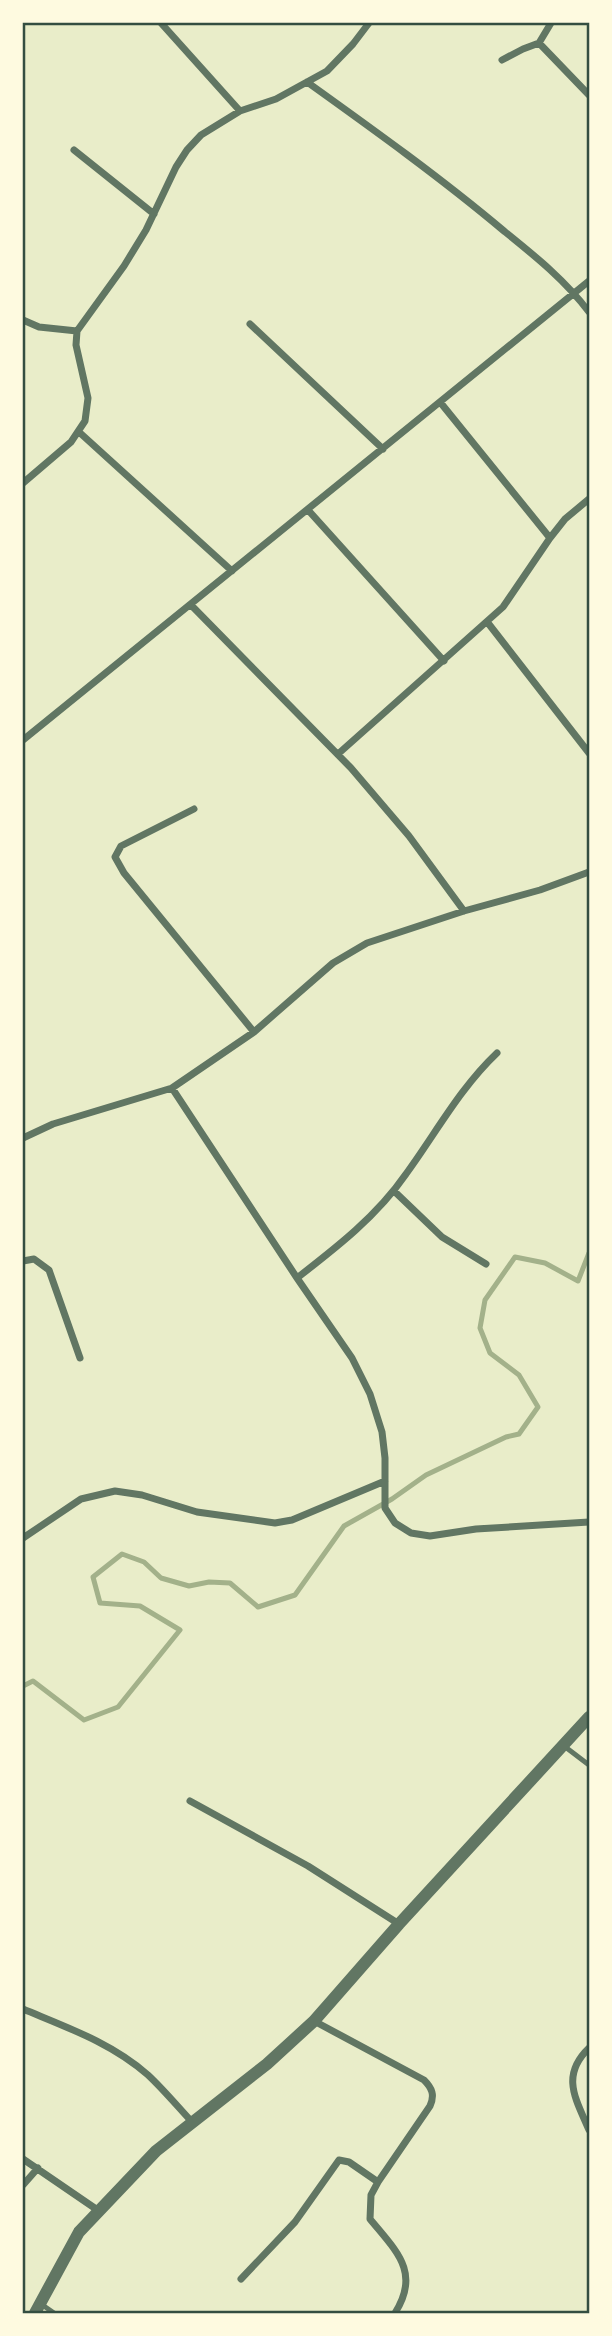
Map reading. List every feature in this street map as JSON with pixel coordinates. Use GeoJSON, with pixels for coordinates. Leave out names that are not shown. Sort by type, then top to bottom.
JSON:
{"type":"FeatureCollection","features":[{"type":"Feature","properties":{"kind":"street"},"geometry":{"type":"LineString","coordinates":[[161,23],[240,111]]}},
{"type":"Feature","properties":{"kind":"street"},"geometry":{"type":"LineString","coordinates":[[23,483],[71,442],[85,421],[88,398],[76,345],[77,331],[116,278],[154,214],[187,150],[201,135],[240,111],[276,99],[327,71],[369,23]]}},
{"type":"Feature","properties":{"kind":"street"},"geometry":{"type":"LineString","coordinates":[[502,60],[523,48],[539,43],[551,23]]}},
{"type":"Feature","properties":{"kind":"street"},"geometry":{"type":"LineString","coordinates":[[539,43],[589,95]]}},
{"type":"Feature","properties":{"kind":"street"},"geometry":{"type":"LineString","coordinates":[[307,82],[479,210],[554,273],[575,293],[589,312]]}},
{"type":"Feature","properties":{"kind":"street"},"geometry":{"type":"LineString","coordinates":[[74,150],[154,214]]}},
{"type":"Feature","properties":{"kind":"street"},"geometry":{"type":"LineString","coordinates":[[23,740],[589,281]]}},
{"type":"Feature","properties":{"kind":"street"},"geometry":{"type":"LineString","coordinates":[[23,320],[38,327],[77,331]]}},
{"type":"Feature","properties":{"kind":"street"},"geometry":{"type":"LineString","coordinates":[[250,324],[383,449]]}},
{"type":"Feature","properties":{"kind":"street"},"geometry":{"type":"LineString","coordinates":[[440,402],[550,538]]}},
{"type":"Feature","properties":{"kind":"street"},"geometry":{"type":"LineString","coordinates":[[79,432],[232,571]]}},
{"type":"Feature","properties":{"kind":"street"},"geometry":{"type":"LineString","coordinates":[[338,754],[488,623],[503,607],[565,519],[589,499]]}},
{"type":"Feature","properties":{"kind":"street"},"geometry":{"type":"LineString","coordinates":[[308,510],[444,661]]}},
{"type":"Feature","properties":{"kind":"street"},"geometry":{"type":"LineString","coordinates":[[191,605],[338,754],[409,836],[464,911]]}},
{"type":"Feature","properties":{"kind":"street"},"geometry":{"type":"LineString","coordinates":[[488,623],[589,753]]}},
{"type":"Feature","properties":{"kind":"street"},"geometry":{"type":"LineString","coordinates":[[194,809],[121,846],[115,858],[124,873],[254,1032]]}},
{"type":"Feature","properties":{"kind":"street"},"geometry":{"type":"LineString","coordinates":[[23,1138],[53,1124],[172,1087],[254,1032],[316,978],[351,951],[367,943],[464,911],[540,890],[589,872]]}},
{"type":"Feature","properties":{"kind":"street"},"geometry":{"type":"LineString","coordinates":[[297,1278],[350,1237],[394,1191],[467,1086],[497,1053]]}},
{"type":"Feature","properties":{"kind":"street"},"geometry":{"type":"LineString","coordinates":[[172,1087],[297,1278],[339,1337],[370,1394],[382,1432],[385,1508],[395,1523],[411,1533],[430,1536],[476,1529],[589,1522]]}},
{"type":"Feature","properties":{"kind":"street"},"geometry":{"type":"LineString","coordinates":[[394,1191],[442,1237],[486,1264]]}},
{"type":"Feature","properties":{"kind":"street"},"geometry":{"type":"LineString","coordinates":[[23,1261],[34,1259],[49,1270],[80,1358]]}},
{"type":"Feature","properties":{"kind":"street"},"geometry":{"type":"LineString","coordinates":[[23,1538],[81,1499],[115,1491],[142,1495],[197,1512],[275,1523],[292,1520],[385,1481]]}},
{"type":"Feature","properties":{"kind":"street"},"geometry":{"type":"LineString","coordinates":[[38,2309],[54,2274],[79,2232],[156,2151],[267,2064],[314,2021],[589,1717]]}},
{"type":"Feature","properties":{"kind":"street"},"geometry":{"type":"LineString","coordinates":[[190,1801],[308,1866],[399,1924]]}},
{"type":"Feature","properties":{"kind":"street"},"geometry":{"type":"LineString","coordinates":[[23,2009],[88,2036],[126,2058],[148,2076],[193,2123]]}},
{"type":"Feature","properties":{"kind":"street"},"geometry":{"type":"LineString","coordinates":[[314,2021],[424,2080],[432,2090],[433,2100],[430,2106],[377,2182],[371,2195],[370,2219],[398,2254],[405,2273],[407,2289],[395,2313]]}},
{"type":"Feature","properties":{"kind":"street"},"geometry":{"type":"LineString","coordinates":[[589,2048],[575,2067],[571,2085],[589,2130]]}},
{"type":"Feature","properties":{"kind":"street"},"geometry":{"type":"LineString","coordinates":[[23,2159],[99,2211]]}},
{"type":"Feature","properties":{"kind":"street"},"geometry":{"type":"LineString","coordinates":[[241,2279],[295,2222],[339,2160],[349,2162],[377,2182]]}},
{"type":"Feature","properties":{"kind":"street"},"geometry":{"type":"LineString","coordinates":[[23,2185],[38,2168]]}},
{"type":"Feature","properties":{"kind":"lane"},"geometry":{"type":"LineString","coordinates":[[564,1745],[589,1765]]}},
{"type":"Feature","properties":{"kind":"lane"},"geometry":{"type":"LineString","coordinates":[[38,2309],[54,2313]]}},
{"type":"Feature","properties":{"kind":"waterway"},"geometry":{"type":"LineString","coordinates":[[23,1686],[33,1681],[84,1720],[118,1707],[180,1630],[140,1606],[100,1603],[93,1577],[122,1554],[144,1562],[161,1578],[189,1586],[209,1582],[230,1583],[258,1607],[295,1595],[344,1526],[392,1499],[426,1475],[506,1437],[519,1434],[538,1407],[519,1375],[490,1353],[480,1328],[485,1300],[515,1257],[545,1263],[578,1281],[589,1253]]}}]}
